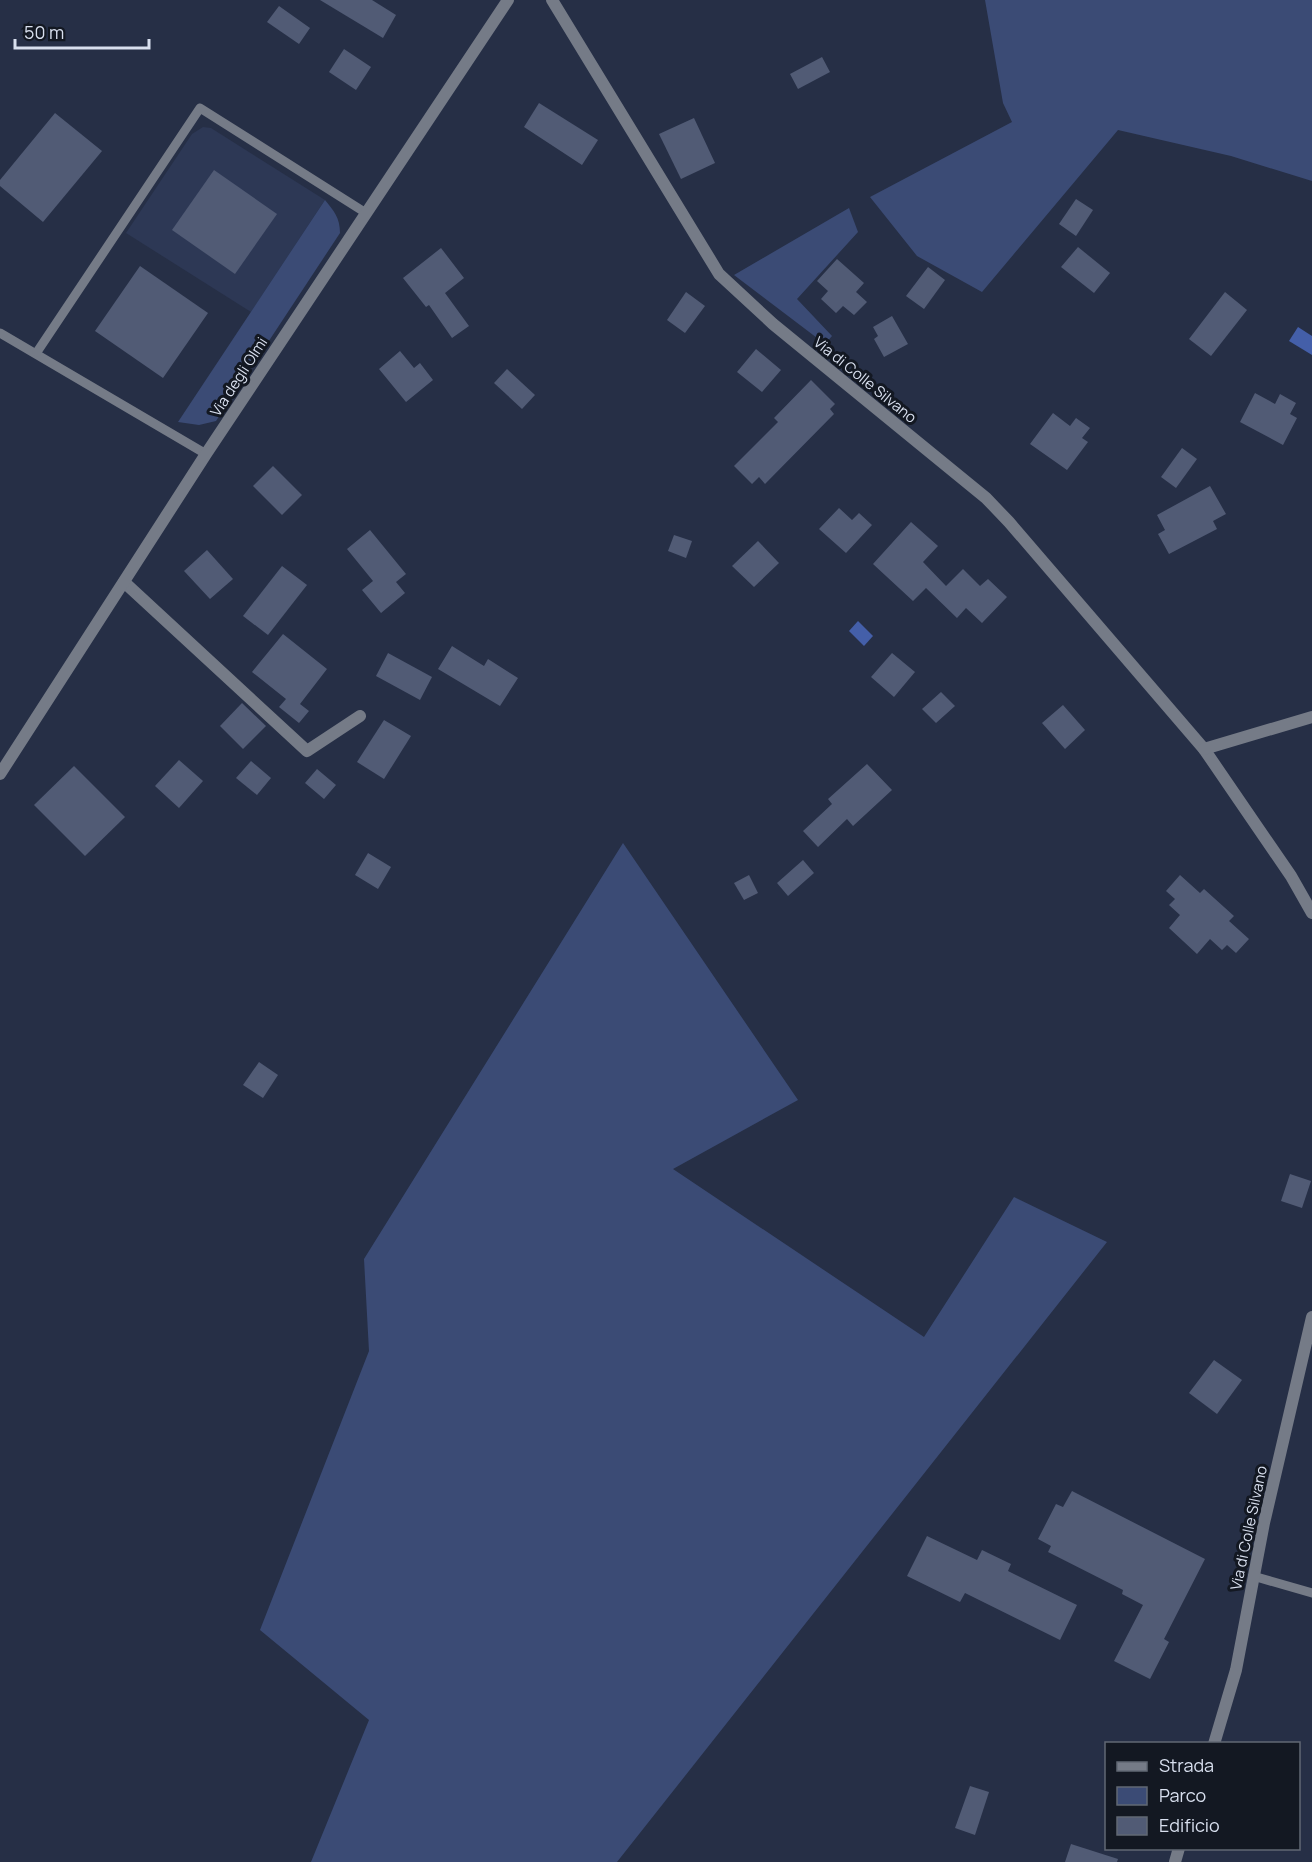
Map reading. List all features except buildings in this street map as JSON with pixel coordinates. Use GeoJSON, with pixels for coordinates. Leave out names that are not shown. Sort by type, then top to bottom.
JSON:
{"type":"FeatureCollection","features":[{"type":"Feature","properties":{"kind":"street","name":"Via degli Olmi"},"geometry":{"type":"LineString","coordinates":[[0,774],[206,454],[508,0]]}},
{"type":"Feature","properties":{"kind":"street","name":"Via di Colle Silvano"},"geometry":{"type":"LineString","coordinates":[[552,0],[719,274],[773,324],[986,498],[1204,749],[1287,870],[1312,913]]}},
{"type":"Feature","properties":{"kind":"street"},"geometry":{"type":"LineString","coordinates":[[124,582],[306,751],[360,716]]}},
{"type":"Feature","properties":{"kind":"street"},"geometry":{"type":"LineString","coordinates":[[1204,749],[1312,717]]}},
{"type":"Feature","properties":{"kind":"street","name":"Via di Colle Silvano"},"geometry":{"type":"LineString","coordinates":[[1214,1742],[1236,1670],[1253,1576],[1312,1317]]}},
{"type":"Feature","properties":{"kind":"lane"},"geometry":{"type":"LineString","coordinates":[[37,352],[200,108],[366,213]]}},
{"type":"Feature","properties":{"kind":"lane"},"geometry":{"type":"LineString","coordinates":[[0,333],[37,352],[206,454]]}},
{"type":"Feature","properties":{"kind":"lane"},"geometry":{"type":"LineString","coordinates":[[1253,1576],[1312,1593]]}},
{"type":"Feature","properties":{"kind":"shaded area"},"geometry":{"type":"Polygon","coordinates":[[[203,127],[211,128],[325,200],[251,312],[126,233],[192,134],[203,127]]]}},
{"type":"Feature","properties":{"kind":"green space"},"geometry":{"type":"Polygon","coordinates":[[[985,0],[1312,0],[1312,181],[1231,156],[1118,130],[982,292],[917,256],[870,197],[1012,122],[1003,103],[985,0]]]}},
{"type":"Feature","properties":{"kind":"green space"},"geometry":{"type":"Polygon","coordinates":[[[325,200],[336,215],[340,233],[216,421],[199,425],[178,422],[325,200]]]}},
{"type":"Feature","properties":{"kind":"green space"},"geometry":{"type":"Polygon","coordinates":[[[849,208],[858,232],[797,299],[832,336],[825,344],[734,275],[849,208]]]}},
{"type":"Feature","properties":{"kind":"green space"},"geometry":{"type":"Polygon","coordinates":[[[623,843],[798,1100],[673,1169],[924,1337],[1014,1197],[1107,1242],[617,1862],[311,1862],[369,1720],[260,1630],[369,1351],[364,1259],[623,843]]]}},
{"type":"Feature","properties":{"kind":"water"},"geometry":{"type":"Polygon","coordinates":[[[1298,327],[1312,336],[1312,355],[1289,341],[1298,327]]]}},
{"type":"Feature","properties":{"kind":"water"},"geometry":{"type":"Polygon","coordinates":[[[858,621],[873,636],[864,646],[849,631],[858,621]]]}}]}
